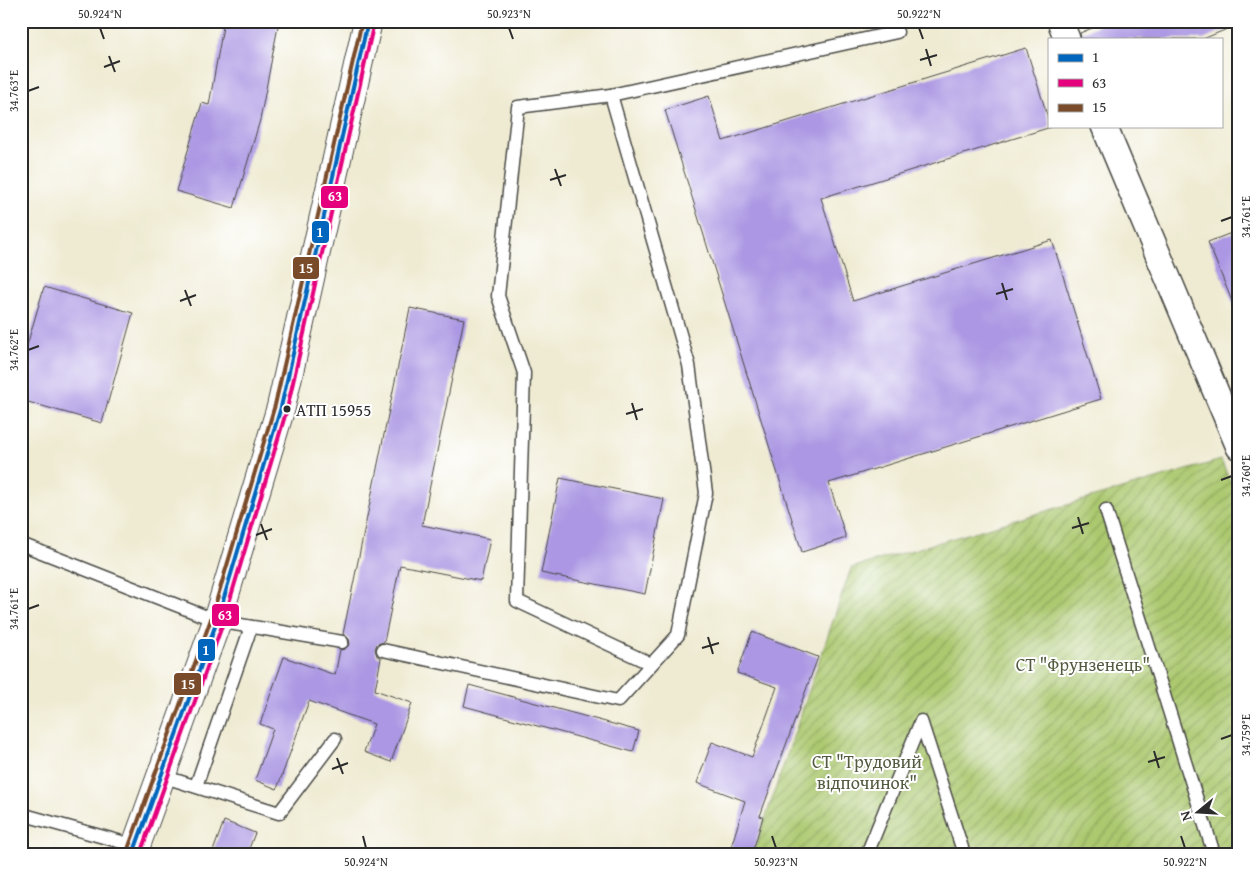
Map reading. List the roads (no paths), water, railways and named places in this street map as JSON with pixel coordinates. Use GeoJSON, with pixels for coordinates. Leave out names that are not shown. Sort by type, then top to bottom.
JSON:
{"type":"FeatureCollection","features":[{"type":"Feature","properties":{"kind":"main road"},"geometry":{"type":"LineString","coordinates":[[134,850],[217,621],[281,407],[368,21]]}},
{"type":"Feature","properties":{"kind":"street"},"geometry":{"type":"LineString","coordinates":[[1060,21],[1067,38]]}},
{"type":"Feature","properties":{"kind":"street"},"geometry":{"type":"LineString","coordinates":[[1105,128],[1239,447]]}},
{"type":"Feature","properties":{"kind":"lane"},"geometry":{"type":"LineString","coordinates":[[651,664],[516,601],[524,373],[498,296],[518,106],[611,94],[897,32]]}},
{"type":"Feature","properties":{"kind":"lane"},"geometry":{"type":"LineString","coordinates":[[383,650],[618,701],[678,635],[706,493],[689,365],[611,94]]}},
{"type":"Feature","properties":{"kind":"lane"},"geometry":{"type":"LineString","coordinates":[[1106,510],[1214,854]]}},
{"type":"Feature","properties":{"kind":"lane"},"geometry":{"type":"LineString","coordinates":[[21,544],[217,621],[342,642]]}},
{"type":"Feature","properties":{"kind":"lane"},"geometry":{"type":"LineString","coordinates":[[196,786],[252,627]]}},
{"type":"Feature","properties":{"kind":"lane"},"geometry":{"type":"LineString","coordinates":[[868,854],[921,721],[964,854]]}},
{"type":"Feature","properties":{"kind":"lane"},"geometry":{"type":"LineString","coordinates":[[162,776],[279,812],[335,739]]}},
{"type":"Feature","properties":{"kind":"lane"},"geometry":{"type":"LineString","coordinates":[[21,814],[134,850]]}},
{"type":"Feature","properties":{"kind":"place","name":"АТП 15955"},"geometry":{"type":"Point","coordinates":[287,409]}},
{"type":"Feature","properties":{"kind":"park label","name":"СТ \"Фрунзенець\""},"geometry":{"type":"Point","coordinates":[1083,664]}},
{"type":"Feature","properties":{"kind":"park label","name":"СТ \"Трудовий відпочинок\""},"geometry":{"type":"Point","coordinates":[867,771]}}]}
